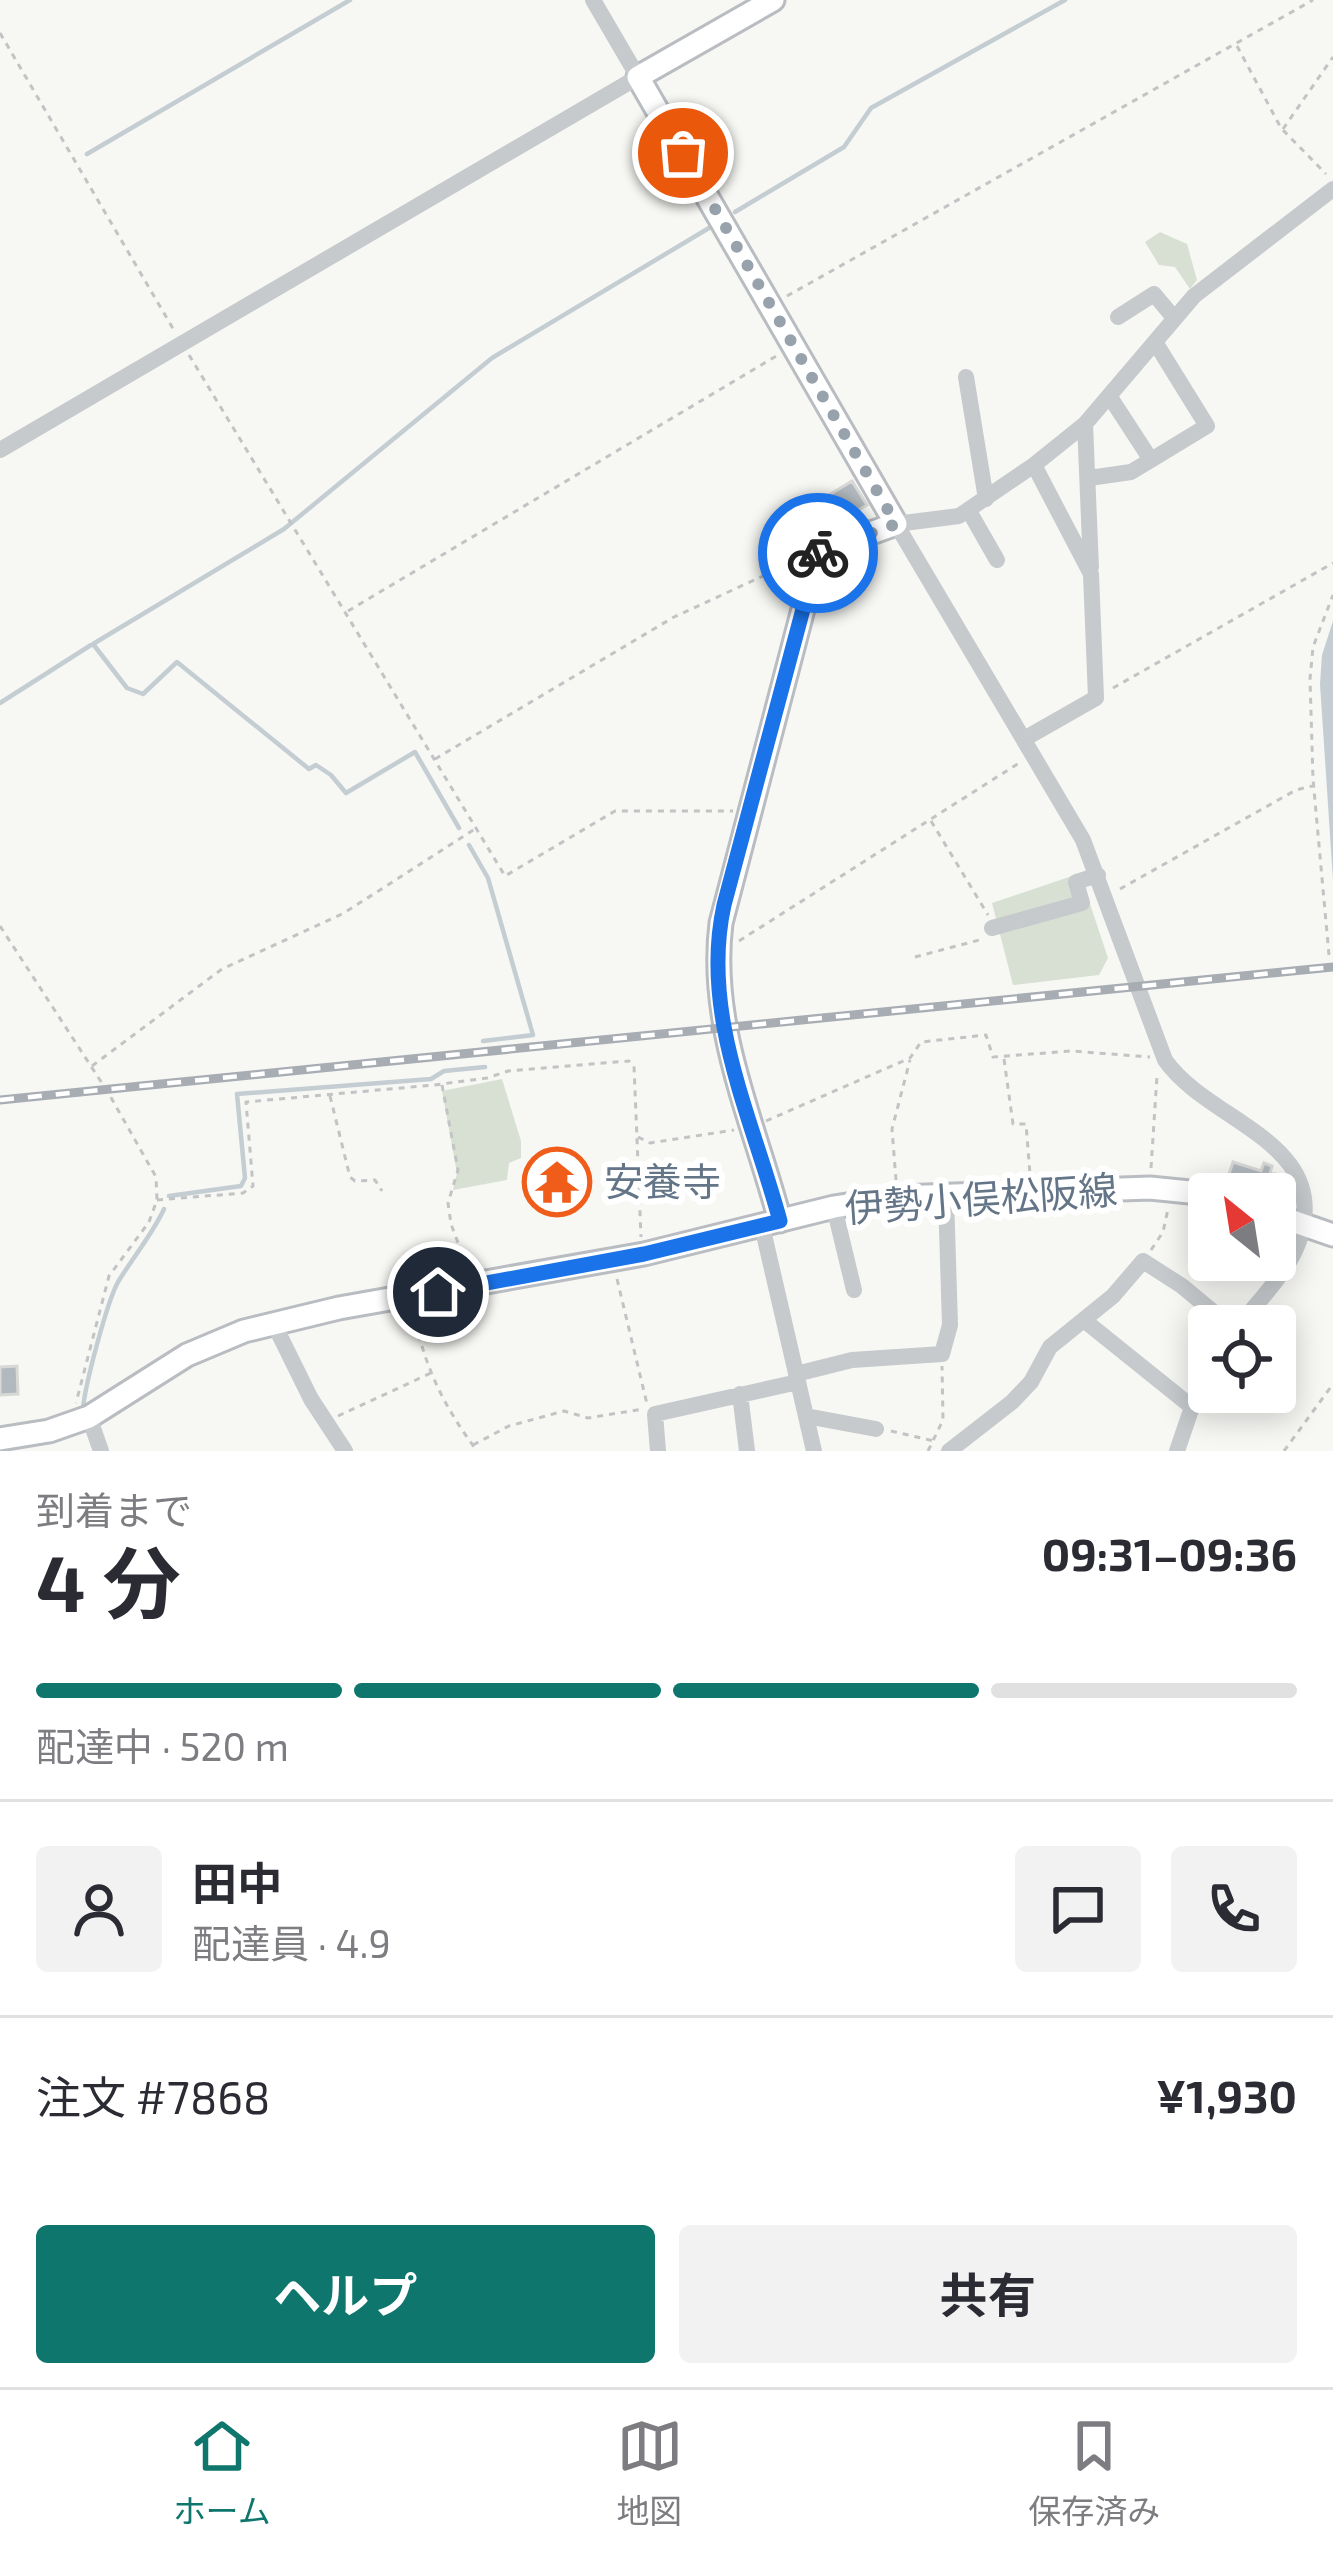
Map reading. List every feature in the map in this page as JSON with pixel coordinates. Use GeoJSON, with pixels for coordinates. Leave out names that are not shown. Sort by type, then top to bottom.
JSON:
{"type":"FeatureCollection","features":[{"type":"Feature","properties":{"kind":"main road"},"geometry":{"type":"LineString","coordinates":[[771,1223],[753,1126],[725,1040],[717,955],[724,905],[818,552],[896,524],[638,77],[773,0]]}},
{"type":"Feature","properties":{"kind":"main road","name":"伊勢小俣松阪線"},"geometry":{"type":"LineString","coordinates":[[0,1438],[81,1420],[208,1344],[274,1324],[644,1254],[834,1207],[898,1197],[1160,1188],[1188,1191]]}},
{"type":"Feature","properties":{"kind":"main road"},"geometry":{"type":"LineString","coordinates":[[1296,1221],[1333,1235]]}},
{"type":"Feature","properties":{"kind":"street"},"geometry":{"type":"LineString","coordinates":[[0,450],[638,77],[593,0]]}},
{"type":"Feature","properties":{"kind":"street"},"geometry":{"type":"LineString","coordinates":[[1254,1305],[1296,1248],[1304,1192],[1288,1159],[1187,1086],[1165,1060],[1075,824],[896,524],[969,511],[1034,465],[1085,424],[1194,296],[1333,187]]}},
{"type":"Feature","properties":{"kind":"street"},"geometry":{"type":"LineString","coordinates":[[1118,317],[1154,294],[1174,318]]}},
{"type":"Feature","properties":{"kind":"street"},"geometry":{"type":"LineString","coordinates":[[1089,478],[1131,472],[1207,426],[1155,342]]}},
{"type":"Feature","properties":{"kind":"street"},"geometry":{"type":"LineString","coordinates":[[966,377],[986,499]]}},
{"type":"Feature","properties":{"kind":"street"},"geometry":{"type":"LineString","coordinates":[[1110,397],[1151,460]]}},
{"type":"Feature","properties":{"kind":"street"},"geometry":{"type":"LineString","coordinates":[[1029,746],[1096,698],[1085,424]]}},
{"type":"Feature","properties":{"kind":"street"},"geometry":{"type":"LineString","coordinates":[[1034,465],[1091,574]]}},
{"type":"Feature","properties":{"kind":"street"},"geometry":{"type":"LineString","coordinates":[[969,511],[997,560]]}},
{"type":"Feature","properties":{"kind":"street"},"geometry":{"type":"LineString","coordinates":[[992,928],[1082,903],[1076,881],[1098,875]]}},
{"type":"Feature","properties":{"kind":"street"},"geometry":{"type":"LineString","coordinates":[[658,1451],[652,1411],[740,1394],[852,1360],[942,1354],[950,1325],[946,1196]]}},
{"type":"Feature","properties":{"kind":"street"},"geometry":{"type":"LineString","coordinates":[[834,1207],[854,1290]]}},
{"type":"Feature","properties":{"kind":"street"},"geometry":{"type":"LineString","coordinates":[[771,1223],[814,1451]]}},
{"type":"Feature","properties":{"kind":"street"},"geometry":{"type":"LineString","coordinates":[[942,1446],[1012,1402],[1050,1347],[1113,1297],[1143,1261],[1205,1305]]}},
{"type":"Feature","properties":{"kind":"street"},"geometry":{"type":"LineString","coordinates":[[1085,1321],[1188,1405]]}},
{"type":"Feature","properties":{"kind":"street"},"geometry":{"type":"LineString","coordinates":[[274,1324],[291,1364],[345,1451]]}},
{"type":"Feature","properties":{"kind":"street"},"geometry":{"type":"LineString","coordinates":[[740,1394],[747,1451]]}},
{"type":"Feature","properties":{"kind":"street"},"geometry":{"type":"LineString","coordinates":[[1177,1451],[1190,1413]]}},
{"type":"Feature","properties":{"kind":"street"},"geometry":{"type":"LineString","coordinates":[[806,1416],[876,1429]]}},
{"type":"Feature","properties":{"kind":"street"},"geometry":{"type":"LineString","coordinates":[[81,1420],[101,1451]]}},
{"type":"Feature","properties":{"kind":"path"},"geometry":{"type":"LineString","coordinates":[[772,304],[1313,0]]}},
{"type":"Feature","properties":{"kind":"path"},"geometry":{"type":"LineString","coordinates":[[0,33],[182,344],[506,876],[616,811],[749,811]]}},
{"type":"Feature","properties":{"kind":"path"},"geometry":{"type":"LineString","coordinates":[[1236,44],[1283,130],[1321,167],[1333,187]]}},
{"type":"Feature","properties":{"kind":"path"},"geometry":{"type":"LineString","coordinates":[[1283,130],[1333,57]]}},
{"type":"Feature","properties":{"kind":"path"},"geometry":{"type":"LineString","coordinates":[[346,611],[795,345]]}},
{"type":"Feature","properties":{"kind":"path"},"geometry":{"type":"LineString","coordinates":[[434,760],[674,616],[818,552]]}},
{"type":"Feature","properties":{"kind":"path"},"geometry":{"type":"LineString","coordinates":[[1096,698],[1333,563]]}},
{"type":"Feature","properties":{"kind":"path"},"geometry":{"type":"LineString","coordinates":[[1329,956],[1310,707],[1312,646],[1333,595]]}},
{"type":"Feature","properties":{"kind":"path"},"geometry":{"type":"LineString","coordinates":[[717,955],[930,819],[1029,746]]}},
{"type":"Feature","properties":{"kind":"path"},"geometry":{"type":"LineString","coordinates":[[1106,897],[1296,790],[1314,785]]}},
{"type":"Feature","properties":{"kind":"path"},"geometry":{"type":"LineString","coordinates":[[915,957],[994,935],[986,907],[930,819]]}},
{"type":"Feature","properties":{"kind":"path"},"geometry":{"type":"LineString","coordinates":[[91,1067],[222,969],[344,913],[476,829]]}},
{"type":"Feature","properties":{"kind":"path"},"geometry":{"type":"LineString","coordinates":[[0,926],[91,1067],[155,1178],[157,1200],[139,1239],[109,1276],[76,1395],[81,1420]]}},
{"type":"Feature","properties":{"kind":"path"},"geometry":{"type":"LineString","coordinates":[[898,1197],[892,1129],[895,1106],[920,1042],[986,1035],[993,1057],[1071,1051],[1165,1060],[1156,1079],[1163,1232],[1143,1261]]}},
{"type":"Feature","properties":{"kind":"path"},"geometry":{"type":"LineString","coordinates":[[637,1136],[650,1143],[753,1126],[910,1058]]}},
{"type":"Feature","properties":{"kind":"path"},"geometry":{"type":"LineString","coordinates":[[1004,1058],[1013,1124],[1026,1124],[1032,1193]]}},
{"type":"Feature","properties":{"kind":"path"},"geometry":{"type":"LineString","coordinates":[[157,1200],[243,1193],[253,1186],[246,1102],[629,1061],[634,1066],[644,1254]]}},
{"type":"Feature","properties":{"kind":"path"},"geometry":{"type":"LineString","coordinates":[[442,1084],[458,1170],[448,1203],[472,1286]]}},
{"type":"Feature","properties":{"kind":"path"},"geometry":{"type":"LineString","coordinates":[[329,1094],[350,1177],[375,1180],[382,1191]]}},
{"type":"Feature","properties":{"kind":"path"},"geometry":{"type":"LineString","coordinates":[[410,1297],[430,1373],[460,1432],[475,1448],[509,1426],[564,1411],[588,1418],[652,1411],[614,1259]]}},
{"type":"Feature","properties":{"kind":"path"},"geometry":{"type":"LineString","coordinates":[[942,1354],[942,1446]]}},
{"type":"Feature","properties":{"kind":"path"},"geometry":{"type":"LineString","coordinates":[[326,1422],[430,1373]]}},
{"type":"Feature","properties":{"kind":"path"},"geometry":{"type":"LineString","coordinates":[[1284,1451],[1333,1384]]}},
{"type":"Feature","properties":{"kind":"path"},"geometry":{"type":"LineString","coordinates":[[876,1429],[942,1446]]}},
{"type":"Feature","properties":{"kind":"path"},"geometry":{"type":"LineString","coordinates":[[928,1451],[942,1446]]}},
{"type":"Feature","properties":{"kind":"shaded area"},"geometry":{"type":"Polygon","coordinates":[[[1160,232],[1187,244],[1197,280],[1190,289],[1175,267],[1159,265],[1145,242],[1160,232]]]}},
{"type":"Feature","properties":{"kind":"shaded area"},"geometry":{"type":"Polygon","coordinates":[[[1333,621],[1333,880],[1320,684],[1322,655],[1333,621]]]}},
{"type":"Feature","properties":{"kind":"shaded area"},"geometry":{"type":"Polygon","coordinates":[[[1072,876],[1089,901],[1108,958],[1099,975],[1013,985],[992,903],[1072,876]]]}},
{"type":"Feature","properties":{"kind":"shaded area"},"geometry":{"type":"Polygon","coordinates":[[[502,1079],[521,1141],[521,1158],[509,1163],[507,1180],[453,1190],[457,1173],[442,1091],[502,1079]]]}},
{"type":"Feature","properties":{"kind":"building"},"geometry":{"type":"Polygon","coordinates":[[[852,481],[867,505],[793,550],[778,526],[852,481]]]}},
{"type":"Feature","properties":{"kind":"building","name":"安養寺"},"geometry":{"type":"Polygon","coordinates":[[[565,1161],[575,1191],[545,1198],[539,1172],[565,1161]]]}},
{"type":"Feature","properties":{"kind":"building"},"geometry":{"type":"Polygon","coordinates":[[[1233,1162],[1261,1171],[1264,1163],[1272,1166],[1270,1173],[1229,1173],[1233,1162]]]}},
{"type":"Feature","properties":{"kind":"building"},"geometry":{"type":"Polygon","coordinates":[[[17,1366],[18,1394],[0,1395],[0,1367],[17,1366]]]}},
{"type":"Feature","properties":{"kind":"waterway"},"geometry":{"type":"LineString","coordinates":[[87,154],[350,0]]}},
{"type":"Feature","properties":{"kind":"waterway"},"geometry":{"type":"LineString","coordinates":[[735,212],[844,147],[871,108],[1065,0]]}},
{"type":"Feature","properties":{"kind":"waterway"},"geometry":{"type":"LineString","coordinates":[[459,828],[415,752],[346,793],[331,775],[316,765],[309,769],[177,662],[143,694],[127,688],[93,644],[284,529],[492,358],[714,225]]}},
{"type":"Feature","properties":{"kind":"waterway"},"geometry":{"type":"LineString","coordinates":[[0,703],[91,645]]}},
{"type":"Feature","properties":{"kind":"waterway"},"geometry":{"type":"LineString","coordinates":[[469,845],[488,878],[533,1035],[483,1041]]}},
{"type":"Feature","properties":{"kind":"waterway"},"geometry":{"type":"LineString","coordinates":[[169,1196],[241,1186],[245,1178],[237,1094],[431,1079],[444,1071],[485,1067]]}},
{"type":"Feature","properties":{"kind":"waterway"},"geometry":{"type":"LineString","coordinates":[[83,1410],[113,1292],[164,1209]]}},
{"type":"Feature","properties":{"kind":"railway"},"geometry":{"type":"LineString","coordinates":[[0,1100],[1333,967]]}},
{"type":"Feature","properties":{"kind":"way so far"},"geometry":{"type":"LineString","coordinates":[[683,153],[896,524],[818,553]]}},
{"type":"Feature","properties":{"kind":"place","name":"安養寺"},"geometry":{"type":"Point","coordinates":[557,1182]}},
{"type":"Feature","properties":{"kind":"route"},"geometry":{"type":"LineString","coordinates":[[438,1292],[644,1254],[780,1221],[725,1040],[717,955],[724,905],[818,553]]}}]}
